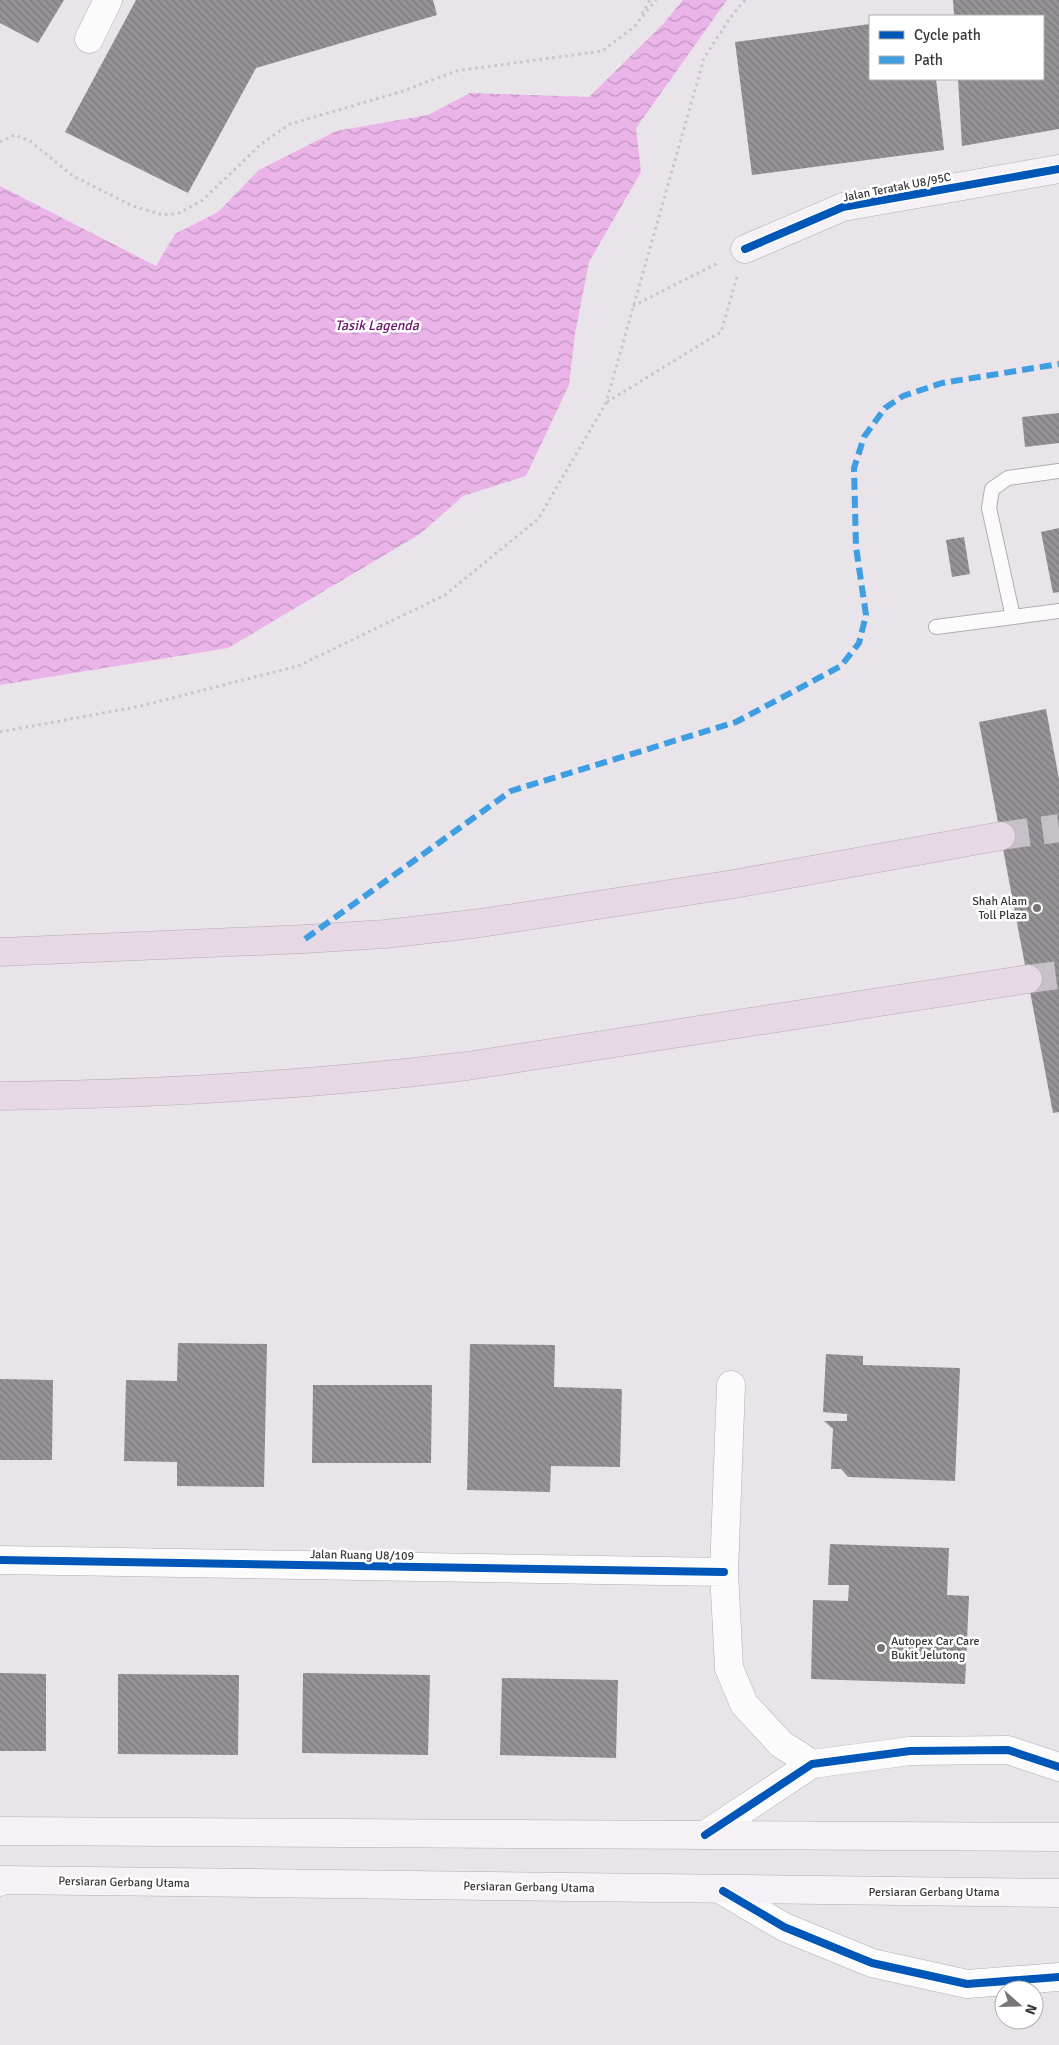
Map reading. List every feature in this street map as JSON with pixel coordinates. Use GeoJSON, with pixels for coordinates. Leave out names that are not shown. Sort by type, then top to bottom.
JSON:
{"type":"FeatureCollection","features":[{"type":"Feature","properties":{"kind":"highway"},"geometry":{"type":"LineString","coordinates":[[0,952],[305,939],[385,934],[481,923],[753,880],[1001,836]]}},
{"type":"Feature","properties":{"kind":"highway"},"geometry":{"type":"LineString","coordinates":[[0,1096],[156,1092],[402,1074],[467,1066],[1028,979]]}},
{"type":"Feature","properties":{"kind":"main road","name":"Jalan Teratak U8/95C"},"geometry":{"type":"LineString","coordinates":[[745,249],[843,207],[1059,169]]}},
{"type":"Feature","properties":{"kind":"main road"},"geometry":{"type":"LineString","coordinates":[[0,1831],[1059,1837]]}},
{"type":"Feature","properties":{"kind":"main road","name":"Persiaran Gerbang Utama"},"geometry":{"type":"LineString","coordinates":[[0,1882],[3,1880],[1059,1894]]}},
{"type":"Feature","properties":{"kind":"street"},"geometry":{"type":"LineString","coordinates":[[89,40],[108,0]]}},
{"type":"Feature","properties":{"kind":"street"},"geometry":{"type":"LineString","coordinates":[[731,1385],[724,1572],[728,1668],[744,1704],[781,1744],[812,1764]]}},
{"type":"Feature","properties":{"kind":"street","name":"Jalan Ruang U8/109"},"geometry":{"type":"LineString","coordinates":[[0,1560],[724,1572]]}},
{"type":"Feature","properties":{"kind":"street"},"geometry":{"type":"LineString","coordinates":[[705,1835],[812,1764],[910,1751],[1008,1750],[1059,1766]]}},
{"type":"Feature","properties":{"kind":"street"},"geometry":{"type":"LineString","coordinates":[[723,1891],[784,1927],[872,1963],[967,1984],[1059,1977]]}},
{"type":"Feature","properties":{"kind":"lane"},"geometry":{"type":"LineString","coordinates":[[1013,617],[989,508],[992,489],[1008,478],[1059,472]]}},
{"type":"Feature","properties":{"kind":"lane"},"geometry":{"type":"LineString","coordinates":[[936,627],[1059,611]]}},
{"type":"Feature","properties":{"kind":"path"},"geometry":{"type":"LineString","coordinates":[[634,27],[650,0]]}},
{"type":"Feature","properties":{"kind":"path"},"geometry":{"type":"LineString","coordinates":[[0,142],[15,135],[30,141],[73,176],[133,206],[163,215],[179,213],[203,200],[261,144],[290,124],[400,92],[456,70],[602,51],[634,27],[656,0]]}},
{"type":"Feature","properties":{"kind":"path"},"geometry":{"type":"LineString","coordinates":[[0,732],[141,706],[298,666],[445,594],[538,519],[606,403],[704,58],[730,18],[746,0]]}},
{"type":"Feature","properties":{"kind":"path"},"geometry":{"type":"LineString","coordinates":[[633,306],[745,249]]}},
{"type":"Feature","properties":{"kind":"path"},"geometry":{"type":"LineString","coordinates":[[606,403],[721,332],[745,249]]}},
{"type":"Feature","properties":{"kind":"water","name":"Tasik Lagenda"},"geometry":{"type":"Polygon","coordinates":[[[683,0],[727,0],[636,128],[641,172],[589,262],[575,334],[569,385],[526,476],[463,496],[420,534],[228,648],[0,685],[0,186],[156,266],[175,234],[218,212],[259,170],[336,131],[428,115],[470,93],[589,97],[663,24],[683,0]]]}},
{"type":"Feature","properties":{"kind":"building"},"geometry":{"type":"Polygon","coordinates":[[[0,0],[64,0],[38,43],[0,23],[0,0]]]}},
{"type":"Feature","properties":{"kind":"building"},"geometry":{"type":"Polygon","coordinates":[[[136,0],[433,0],[437,15],[256,68],[188,193],[65,132],[136,0]]]}},
{"type":"Feature","properties":{"kind":"building"},"geometry":{"type":"Polygon","coordinates":[[[953,0],[1059,0],[1059,129],[962,146],[958,80],[1044,80],[1044,15],[954,15],[953,0]]]}},
{"type":"Feature","properties":{"kind":"building"},"geometry":{"type":"Polygon","coordinates":[[[869,24],[869,80],[936,80],[944,150],[752,175],[735,42],[869,24]]]}},
{"type":"Feature","properties":{"kind":"building"},"geometry":{"type":"Polygon","coordinates":[[[1059,413],[1059,443],[1025,447],[1022,417],[1059,413]]]}},
{"type":"Feature","properties":{"kind":"building"},"geometry":{"type":"Polygon","coordinates":[[[1059,528],[1059,592],[1053,593],[1041,532],[1059,528]]]}},
{"type":"Feature","properties":{"kind":"building"},"geometry":{"type":"Polygon","coordinates":[[[964,537],[970,574],[952,577],[946,540],[964,537]]]}},
{"type":"Feature","properties":{"kind":"building","name":"Shah Alam Toll Plaza"},"geometry":{"type":"Polygon","coordinates":[[[1046,709],[1059,779],[1059,1112],[1053,1113],[979,722],[1046,709]]]}},
{"type":"Feature","properties":{"kind":"building"},"geometry":{"type":"Polygon","coordinates":[[[178,1343],[267,1344],[264,1487],[177,1486],[177,1462],[124,1461],[126,1380],[177,1381],[178,1343]]]}},
{"type":"Feature","properties":{"kind":"building"},"geometry":{"type":"Polygon","coordinates":[[[470,1344],[555,1345],[554,1387],[622,1389],[620,1467],[551,1466],[550,1492],[467,1490],[470,1344]]]}},
{"type":"Feature","properties":{"kind":"building"},"geometry":{"type":"Polygon","coordinates":[[[826,1354],[863,1356],[863,1365],[960,1368],[955,1481],[848,1477],[841,1469],[831,1469],[833,1429],[824,1421],[847,1421],[847,1414],[823,1412],[826,1354]]]}},
{"type":"Feature","properties":{"kind":"building"},"geometry":{"type":"Polygon","coordinates":[[[0,1379],[53,1380],[52,1460],[0,1460],[0,1379]]]}},
{"type":"Feature","properties":{"kind":"building"},"geometry":{"type":"Polygon","coordinates":[[[313,1385],[432,1385],[431,1463],[312,1463],[313,1385]]]}},
{"type":"Feature","properties":{"kind":"building"},"geometry":{"type":"Polygon","coordinates":[[[830,1544],[949,1548],[947,1595],[969,1596],[965,1684],[811,1679],[813,1600],[848,1601],[849,1585],[828,1585],[830,1544]]]}},
{"type":"Feature","properties":{"kind":"building"},"geometry":{"type":"Polygon","coordinates":[[[0,1673],[46,1674],[46,1751],[0,1751],[0,1673]]]}},
{"type":"Feature","properties":{"kind":"building"},"geometry":{"type":"Polygon","coordinates":[[[303,1673],[430,1675],[428,1755],[302,1753],[303,1673]]]}},
{"type":"Feature","properties":{"kind":"building"},"geometry":{"type":"Polygon","coordinates":[[[118,1674],[239,1675],[238,1755],[118,1754],[118,1674]]]}},
{"type":"Feature","properties":{"kind":"building"},"geometry":{"type":"Polygon","coordinates":[[[502,1678],[618,1680],[616,1758],[500,1755],[502,1678]]]}},
{"type":"Feature","properties":{"kind":"tunnel"},"geometry":{"type":"LineString","coordinates":[[1001,836],[1059,828]]}},
{"type":"Feature","properties":{"kind":"tunnel"},"geometry":{"type":"LineString","coordinates":[[1028,979],[1059,975]]}},
{"type":"Feature","properties":{"kind":"marked path"},"geometry":{"type":"LineString","coordinates":[[305,939],[511,791],[736,722],[841,666],[859,643],[866,615],[856,547],[854,468],[864,437],[885,408],[903,396],[942,383],[1059,364]]}},
{"type":"Feature","properties":{"kind":"cycle path"},"geometry":{"type":"LineString","coordinates":[[745,249],[843,207],[1059,169]]}},
{"type":"Feature","properties":{"kind":"cycle path"},"geometry":{"type":"LineString","coordinates":[[0,1560],[724,1572]]}},
{"type":"Feature","properties":{"kind":"cycle path"},"geometry":{"type":"LineString","coordinates":[[705,1835],[812,1764],[910,1751],[1008,1750],[1059,1767]]}},
{"type":"Feature","properties":{"kind":"cycle path"},"geometry":{"type":"LineString","coordinates":[[723,1891],[784,1927],[872,1963],[967,1984],[1059,1977]]}},
{"type":"Feature","properties":{"kind":"place","name":"Shah Alam Toll Plaza"},"geometry":{"type":"Point","coordinates":[1037,908]}},
{"type":"Feature","properties":{"kind":"place","name":"Autopex Car Care Bukit Jelutong"},"geometry":{"type":"Point","coordinates":[881,1648]}}]}
